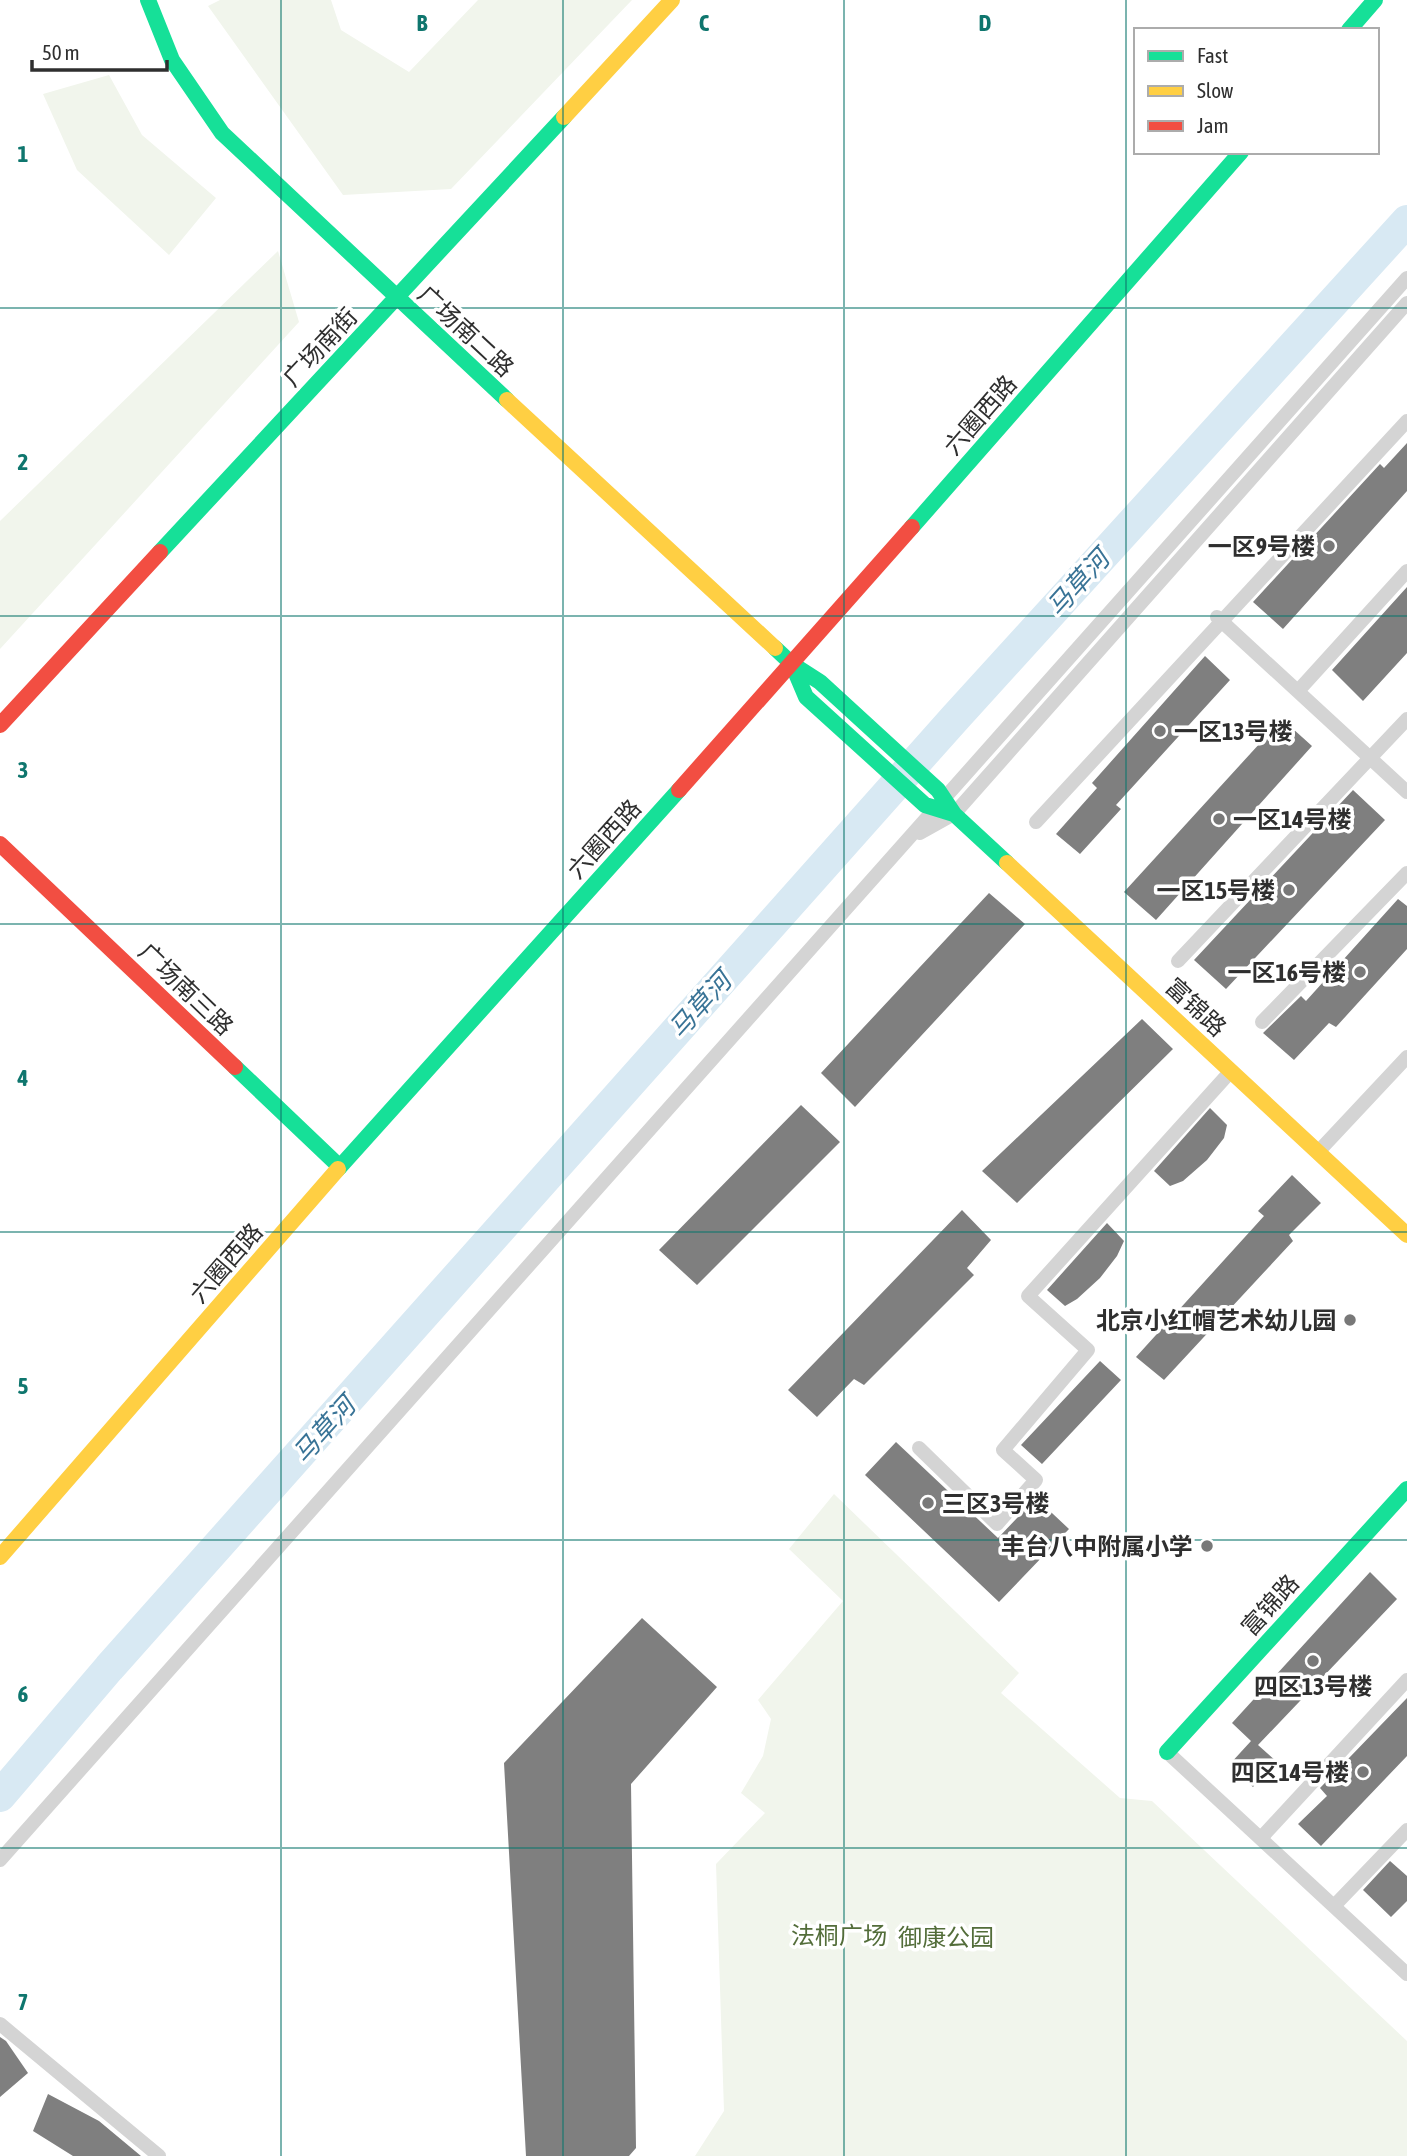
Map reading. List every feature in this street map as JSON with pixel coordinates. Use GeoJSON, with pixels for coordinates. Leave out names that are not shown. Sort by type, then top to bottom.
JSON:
{"type":"FeatureCollection","features":[{"type":"Feature","properties":{"kind":"street","name":"广场南二路"},"geometry":{"type":"LineString","coordinates":[[148,0],[172,60],[222,133],[792,664]]}},
{"type":"Feature","properties":{"kind":"street","name":"广场南街"},"geometry":{"type":"LineString","coordinates":[[0,725],[672,0]]}},
{"type":"Feature","properties":{"kind":"street"},"geometry":{"type":"LineString","coordinates":[[1351,28],[1371,2]]}},
{"type":"Feature","properties":{"kind":"street","name":"六圈西路"},"geometry":{"type":"LineString","coordinates":[[0,1557],[340,1167],[792,664],[1239,154]]}},
{"type":"Feature","properties":{"kind":"street"},"geometry":{"type":"LineString","coordinates":[[0,1860],[909,839],[936,801],[1407,278]]}},
{"type":"Feature","properties":{"kind":"street"},"geometry":{"type":"LineString","coordinates":[[909,839],[954,814],[1407,303]]}},
{"type":"Feature","properties":{"kind":"street"},"geometry":{"type":"LineString","coordinates":[[1036,822],[1220,619],[1407,421]]}},
{"type":"Feature","properties":{"kind":"street"},"geometry":{"type":"LineString","coordinates":[[1298,691],[1407,572]]}},
{"type":"Feature","properties":{"kind":"street"},"geometry":{"type":"LineString","coordinates":[[1220,619],[1407,792]]}},
{"type":"Feature","properties":{"kind":"street","name":"富锦路"},"geometry":{"type":"LineString","coordinates":[[792,664],[820,682],[895,751],[936,801]]}},
{"type":"Feature","properties":{"kind":"street","name":"富锦路"},"geometry":{"type":"LineString","coordinates":[[792,664],[806,697],[882,766],[954,814],[1407,1235]]}},
{"type":"Feature","properties":{"kind":"street"},"geometry":{"type":"LineString","coordinates":[[1178,961],[1407,719]]}},
{"type":"Feature","properties":{"kind":"street","name":"广场南三路"},"geometry":{"type":"LineString","coordinates":[[0,844],[340,1167]]}},
{"type":"Feature","properties":{"kind":"street"},"geometry":{"type":"LineString","coordinates":[[1262,1022],[1407,873]]}},
{"type":"Feature","properties":{"kind":"street"},"geometry":{"type":"LineString","coordinates":[[1318,1152],[1407,1057]]}},
{"type":"Feature","properties":{"kind":"street"},"geometry":{"type":"LineString","coordinates":[[919,1448],[997,1524],[1036,1480],[1003,1450],[1088,1350],[1028,1296],[1231,1071]]}},
{"type":"Feature","properties":{"kind":"street","name":"富锦路"},"geometry":{"type":"LineString","coordinates":[[1167,1752],[1407,1489]]}},
{"type":"Feature","properties":{"kind":"street"},"geometry":{"type":"LineString","coordinates":[[1261,1838],[1407,1680]]}},
{"type":"Feature","properties":{"kind":"street"},"geometry":{"type":"LineString","coordinates":[[1167,1752],[1402,1969],[1407,1953]]}},
{"type":"Feature","properties":{"kind":"street"},"geometry":{"type":"LineString","coordinates":[[1334,1906],[1407,1830]]}},
{"type":"Feature","properties":{"kind":"street"},"geometry":{"type":"LineString","coordinates":[[0,2024],[159,2156]]}},
{"type":"Feature","properties":{"kind":"green space"},"geometry":{"type":"Polygon","coordinates":[[[220,0],[331,0],[341,30],[409,72],[478,0],[632,0],[451,189],[343,195],[208,6],[220,0]]]}},
{"type":"Feature","properties":{"kind":"green space"},"geometry":{"type":"Polygon","coordinates":[[[109,75],[142,135],[216,198],[169,255],[77,170],[43,94],[109,75]]]}},
{"type":"Feature","properties":{"kind":"green space"},"geometry":{"type":"Polygon","coordinates":[[[278,251],[299,322],[0,649],[0,521],[278,251]]]}},
{"type":"Feature","properties":{"kind":"green space","name":"御康公园"},"geometry":{"type":"Polygon","coordinates":[[[834,1494],[1019,1673],[1001,1693],[1120,1798],[1152,1801],[1407,2041],[1407,2156],[695,2156],[724,2111],[716,1864],[765,1813],[741,1793],[763,1756],[771,1719],[758,1700],[843,1601],[789,1549],[834,1494]]]}},
{"type":"Feature","properties":{"kind":"building","name":"一区9号楼"},"geometry":{"type":"Polygon","coordinates":[[[1407,443],[1407,491],[1283,629],[1253,602],[1380,464],[1384,468],[1407,443]]]}},
{"type":"Feature","properties":{"kind":"building"},"geometry":{"type":"Polygon","coordinates":[[[1407,587],[1407,653],[1363,701],[1332,670],[1407,587]]]}},
{"type":"Feature","properties":{"kind":"building","name":"一区13号楼"},"geometry":{"type":"Polygon","coordinates":[[[1205,656],[1230,680],[1116,805],[1121,809],[1080,854],[1056,834],[1097,788],[1092,783],[1205,656]]]}},
{"type":"Feature","properties":{"kind":"building","name":"一区14号楼"},"geometry":{"type":"Polygon","coordinates":[[[1282,719],[1312,746],[1156,920],[1124,892],[1282,719]]]}},
{"type":"Feature","properties":{"kind":"building","name":"一区15号楼"},"geometry":{"type":"Polygon","coordinates":[[[1353,790],[1385,820],[1226,989],[1194,960],[1353,790]]]}},
{"type":"Feature","properties":{"kind":"building"},"geometry":{"type":"Polygon","coordinates":[[[989,893],[1025,924],[855,1107],[821,1073],[989,893]]]}},
{"type":"Feature","properties":{"kind":"building","name":"一区16号楼"},"geometry":{"type":"Polygon","coordinates":[[[1398,899],[1407,906],[1407,949],[1336,1027],[1329,1023],[1294,1060],[1263,1033],[1301,996],[1306,1001],[1398,899]]]}},
{"type":"Feature","properties":{"kind":"building"},"geometry":{"type":"Polygon","coordinates":[[[1142,1019],[1173,1049],[1017,1203],[982,1171],[1142,1019]]]}},
{"type":"Feature","properties":{"kind":"building"},"geometry":{"type":"Polygon","coordinates":[[[801,1105],[840,1142],[697,1285],[659,1250],[801,1105]]]}},
{"type":"Feature","properties":{"kind":"building"},"geometry":{"type":"Polygon","coordinates":[[[1210,1108],[1227,1125],[1224,1138],[1207,1160],[1183,1181],[1170,1186],[1154,1171],[1210,1108]]]}},
{"type":"Feature","properties":{"kind":"building"},"geometry":{"type":"Polygon","coordinates":[[[1292,1175],[1321,1203],[1289,1235],[1293,1241],[1164,1380],[1136,1357],[1264,1216],[1258,1211],[1292,1175]]]}},
{"type":"Feature","properties":{"kind":"building"},"geometry":{"type":"Polygon","coordinates":[[[962,1210],[991,1240],[967,1268],[974,1275],[864,1385],[854,1379],[817,1417],[788,1390],[962,1210]]]}},
{"type":"Feature","properties":{"kind":"building"},"geometry":{"type":"Polygon","coordinates":[[[1107,1223],[1124,1241],[1117,1256],[1100,1278],[1065,1306],[1047,1290],[1107,1223]]]}},
{"type":"Feature","properties":{"kind":"building"},"geometry":{"type":"Polygon","coordinates":[[[1100,1361],[1121,1380],[1042,1464],[1021,1445],[1100,1361]]]}},
{"type":"Feature","properties":{"kind":"building"},"geometry":{"type":"Polygon","coordinates":[[[896,1442],[998,1538],[1036,1498],[1069,1529],[999,1602],[865,1475],[896,1442]]]}},
{"type":"Feature","properties":{"kind":"building","name":"四区13号楼"},"geometry":{"type":"Polygon","coordinates":[[[1370,1572],[1397,1599],[1258,1745],[1276,1761],[1253,1787],[1229,1765],[1251,1741],[1232,1723],[1370,1572]]]}},
{"type":"Feature","properties":{"kind":"building"},"geometry":{"type":"Polygon","coordinates":[[[642,1618],[717,1687],[631,1784],[636,2148],[629,2156],[526,2156],[504,1763],[642,1618]]]}},
{"type":"Feature","properties":{"kind":"building","name":"四区14号楼"},"geometry":{"type":"Polygon","coordinates":[[[1407,1698],[1407,1756],[1321,1846],[1298,1824],[1327,1796],[1320,1788],[1407,1698]]]}},
{"type":"Feature","properties":{"kind":"building"},"geometry":{"type":"Polygon","coordinates":[[[1390,1861],[1407,1876],[1407,1901],[1391,1917],[1363,1890],[1390,1861]]]}},
{"type":"Feature","properties":{"kind":"building"},"geometry":{"type":"Polygon","coordinates":[[[0,2037],[6,2041],[28,2073],[0,2097],[0,2037]]]}},
{"type":"Feature","properties":{"kind":"building"},"geometry":{"type":"Polygon","coordinates":[[[48,2094],[99,2121],[141,2156],[73,2156],[33,2131],[48,2094]]]}},
{"type":"Feature","properties":{"kind":"waterway","name":"马草河"},"geometry":{"type":"LineString","coordinates":[[0,1796],[109,1668],[955,718],[1407,221]]}},
{"type":"Feature","properties":{"kind":"traffic: fast"},"geometry":{"type":"LineString","coordinates":[[148,0],[172,60],[222,133],[507,400]]}},
{"type":"Feature","properties":{"kind":"traffic: fast"},"geometry":{"type":"LineString","coordinates":[[1351,28],[1375,0]]}},
{"type":"Feature","properties":{"kind":"traffic: fast"},"geometry":{"type":"LineString","coordinates":[[160,552],[564,117]]}},
{"type":"Feature","properties":{"kind":"traffic: fast"},"geometry":{"type":"LineString","coordinates":[[912,527],[1239,154]]}},
{"type":"Feature","properties":{"kind":"traffic: fast"},"geometry":{"type":"LineString","coordinates":[[775,648],[792,664],[820,682],[938,790],[954,814],[1007,863]]}},
{"type":"Feature","properties":{"kind":"traffic: fast"},"geometry":{"type":"LineString","coordinates":[[792,664],[806,697],[925,805],[954,814]]}},
{"type":"Feature","properties":{"kind":"traffic: fast"},"geometry":{"type":"LineString","coordinates":[[338,1169],[679,790]]}},
{"type":"Feature","properties":{"kind":"traffic: fast"},"geometry":{"type":"LineString","coordinates":[[235,1067],[340,1167]]}},
{"type":"Feature","properties":{"kind":"traffic: fast"},"geometry":{"type":"LineString","coordinates":[[1167,1752],[1407,1489]]}},
{"type":"Feature","properties":{"kind":"traffic: slow"},"geometry":{"type":"LineString","coordinates":[[564,117],[672,0]]}},
{"type":"Feature","properties":{"kind":"traffic: slow"},"geometry":{"type":"LineString","coordinates":[[507,400],[775,648]]}},
{"type":"Feature","properties":{"kind":"traffic: slow"},"geometry":{"type":"LineString","coordinates":[[1007,863],[1407,1235]]}},
{"type":"Feature","properties":{"kind":"traffic: slow"},"geometry":{"type":"LineString","coordinates":[[0,1557],[338,1169]]}},
{"type":"Feature","properties":{"kind":"traffic: jam"},"geometry":{"type":"LineString","coordinates":[[679,790],[912,527]]}},
{"type":"Feature","properties":{"kind":"traffic: jam"},"geometry":{"type":"LineString","coordinates":[[0,725],[160,552]]}},
{"type":"Feature","properties":{"kind":"traffic: jam"},"geometry":{"type":"LineString","coordinates":[[0,844],[235,1067]]}},
{"type":"Feature","properties":{"kind":"place","name":"一区9号楼"},"geometry":{"type":"Point","coordinates":[1329,546]}},
{"type":"Feature","properties":{"kind":"place","name":"一区13号楼"},"geometry":{"type":"Point","coordinates":[1160,731]}},
{"type":"Feature","properties":{"kind":"place","name":"一区14号楼"},"geometry":{"type":"Point","coordinates":[1219,819]}},
{"type":"Feature","properties":{"kind":"place","name":"一区15号楼"},"geometry":{"type":"Point","coordinates":[1289,890]}},
{"type":"Feature","properties":{"kind":"place","name":"一区16号楼"},"geometry":{"type":"Point","coordinates":[1360,972]}},
{"type":"Feature","properties":{"kind":"place","name":"北京小红帽艺术幼儿园"},"geometry":{"type":"Point","coordinates":[1350,1320]}},
{"type":"Feature","properties":{"kind":"place","name":"三区3号楼"},"geometry":{"type":"Point","coordinates":[928,1503]}},
{"type":"Feature","properties":{"kind":"place","name":"丰台八中附属小学"},"geometry":{"type":"Point","coordinates":[1207,1546]}},
{"type":"Feature","properties":{"kind":"place","name":"四区13号楼"},"geometry":{"type":"Point","coordinates":[1313,1661]}},
{"type":"Feature","properties":{"kind":"place","name":"四区14号楼"},"geometry":{"type":"Point","coordinates":[1363,1772]}},
{"type":"Feature","properties":{"kind":"park label","name":"法桐广场"},"geometry":{"type":"Point","coordinates":[839,1935]}}]}
